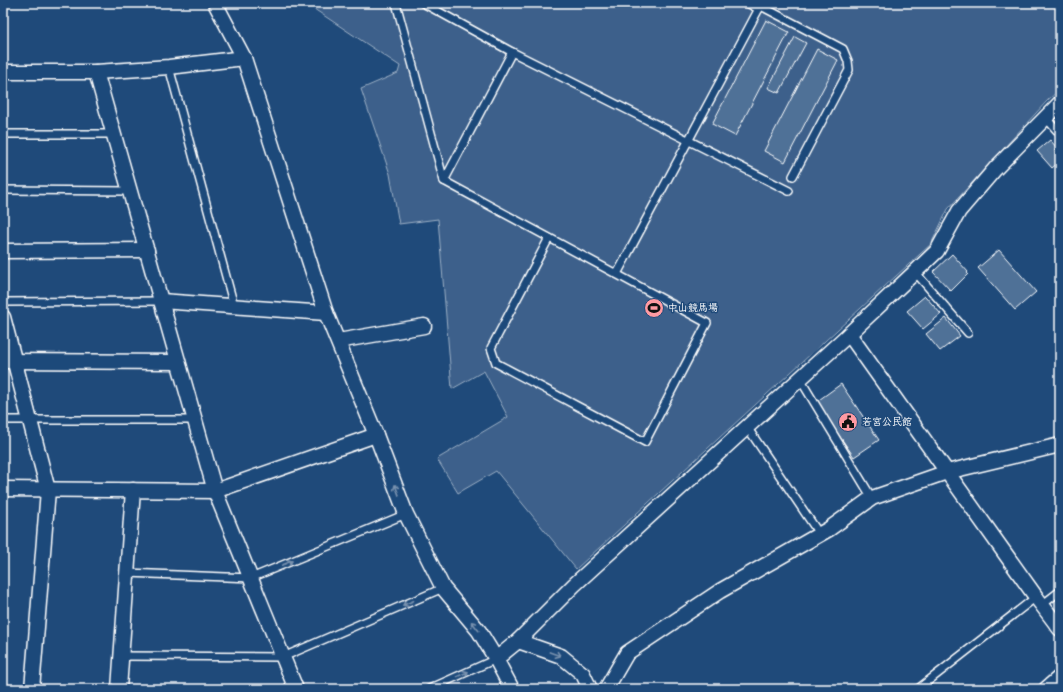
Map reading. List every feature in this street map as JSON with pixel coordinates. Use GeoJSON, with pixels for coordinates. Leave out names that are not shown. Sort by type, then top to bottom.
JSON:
{"type":"FeatureCollection","features":[{"type":"Feature","properties":{"kind":"street"},"geometry":{"type":"LineString","coordinates":[[215,3],[244,58],[326,313],[376,435],[406,514],[443,588],[479,631],[512,689]]}},
{"type":"Feature","properties":{"kind":"street"},"geometry":{"type":"LineString","coordinates":[[3,72],[96,72],[169,67],[244,58]]}},
{"type":"Feature","properties":{"kind":"street"},"geometry":{"type":"LineString","coordinates":[[96,72],[215,490],[296,689]]}},
{"type":"Feature","properties":{"kind":"street"},"geometry":{"type":"LineString","coordinates":[[496,659],[518,641],[574,585],[849,334],[937,251],[959,211],[996,169],[1060,103]]}},
{"type":"Feature","properties":{"kind":"street"},"geometry":{"type":"LineString","coordinates":[[3,250],[147,250]]}},
{"type":"Feature","properties":{"kind":"street"},"geometry":{"type":"LineString","coordinates":[[161,301],[326,313]]}},
{"type":"Feature","properties":{"kind":"street"},"geometry":{"type":"LineString","coordinates":[[3,317],[9,361],[30,420],[48,490],[32,689]]}},
{"type":"Feature","properties":{"kind":"street"},"geometry":{"type":"LineString","coordinates":[[338,341],[424,326]]}},
{"type":"Feature","properties":{"kind":"street"},"geometry":{"type":"LineString","coordinates":[[849,334],[1060,629]]}},
{"type":"Feature","properties":{"kind":"street"},"geometry":{"type":"LineString","coordinates":[[9,361],[178,362]]}},
{"type":"Feature","properties":{"kind":"street"},"geometry":{"type":"LineString","coordinates":[[3,490],[215,490],[376,435]]}},
{"type":"Feature","properties":{"kind":"street"},"geometry":{"type":"LineString","coordinates":[[606,689],[627,653],[720,591],[829,529],[872,498],[947,472],[1060,445]]}},
{"type":"Feature","properties":{"kind":"street"},"geometry":{"type":"LineString","coordinates":[[119,689],[133,490]]}},
{"type":"Feature","properties":{"kind":"street"},"geometry":{"type":"LineString","coordinates":[[518,641],[561,656],[583,674],[590,689]]}},
{"type":"Feature","properties":{"kind":"street"},"geometry":{"type":"LineString","coordinates":[[1046,689],[1060,677]]}},
{"type":"Feature","properties":{"kind":"lane"},"geometry":{"type":"LineString","coordinates":[[396,3],[444,182],[617,274],[707,323],[646,442],[496,363],[491,348],[549,238]]}},
{"type":"Feature","properties":{"kind":"lane"},"geometry":{"type":"LineString","coordinates":[[423,3],[512,52],[789,191]]}},
{"type":"Feature","properties":{"kind":"lane"},"geometry":{"type":"LineString","coordinates":[[747,3],[761,6],[843,49],[848,61],[849,70],[794,176]]}},
{"type":"Feature","properties":{"kind":"lane"},"geometry":{"type":"LineString","coordinates":[[617,274],[761,6]]}},
{"type":"Feature","properties":{"kind":"lane"},"geometry":{"type":"LineString","coordinates":[[444,182],[512,52]]}},
{"type":"Feature","properties":{"kind":"lane"},"geometry":{"type":"LineString","coordinates":[[169,67],[234,306]]}},
{"type":"Feature","properties":{"kind":"lane"},"geometry":{"type":"LineString","coordinates":[[1046,117],[1060,134]]}},
{"type":"Feature","properties":{"kind":"lane"},"geometry":{"type":"LineString","coordinates":[[3,134],[114,134]]}},
{"type":"Feature","properties":{"kind":"lane"},"geometry":{"type":"LineString","coordinates":[[3,190],[130,191]]}},
{"type":"Feature","properties":{"kind":"lane"},"geometry":{"type":"LineString","coordinates":[[915,272],[968,333]]}},
{"type":"Feature","properties":{"kind":"lane"},"geometry":{"type":"LineString","coordinates":[[3,302],[161,301]]}},
{"type":"Feature","properties":{"kind":"lane"},"geometry":{"type":"LineString","coordinates":[[800,379],[872,498]]}},
{"type":"Feature","properties":{"kind":"lane"},"geometry":{"type":"LineString","coordinates":[[3,420],[195,420]]}},
{"type":"Feature","properties":{"kind":"lane"},"geometry":{"type":"LineString","coordinates":[[747,427],[820,534]]}},
{"type":"Feature","properties":{"kind":"lane"},"geometry":{"type":"LineString","coordinates":[[127,574],[251,578],[406,514]]}},
{"type":"Feature","properties":{"kind":"lane"},"geometry":{"type":"LineString","coordinates":[[121,656],[283,657],[443,588]]}},
{"type":"Feature","properties":{"kind":"lane"},"geometry":{"type":"LineString","coordinates":[[918,689],[1039,601],[1060,591]]}},
{"type":"Feature","properties":{"kind":"lane"},"geometry":{"type":"LineString","coordinates":[[429,689],[496,659]]}},
{"type":"Feature","properties":{"kind":"shaded area","name":"中山競馬場"},"geometry":{"type":"Polygon","coordinates":[[[305,3],[1060,3],[1060,89],[1047,101],[948,209],[931,244],[576,569],[496,471],[458,493],[437,459],[508,417],[484,371],[452,389],[438,219],[399,224],[390,174],[361,89],[398,73],[400,66],[305,3]]]}},
{"type":"Feature","properties":{"kind":"building"},"geometry":{"type":"Polygon","coordinates":[[[766,20],[789,32],[735,136],[712,124],[766,20]]]}},
{"type":"Feature","properties":{"kind":"building"},"geometry":{"type":"Polygon","coordinates":[[[795,37],[806,43],[779,93],[768,88],[795,37]]]}},
{"type":"Feature","properties":{"kind":"building"},"geometry":{"type":"Polygon","coordinates":[[[817,49],[838,60],[785,162],[764,151],[817,49]]]}},
{"type":"Feature","properties":{"kind":"building"},"geometry":{"type":"Polygon","coordinates":[[[1050,140],[1058,149],[1054,151],[1060,158],[1060,161],[1052,168],[1037,151],[1050,140]]]}},
{"type":"Feature","properties":{"kind":"building"},"geometry":{"type":"Polygon","coordinates":[[[999,250],[1036,292],[1015,310],[978,268],[999,250]]]}},
{"type":"Feature","properties":{"kind":"building"},"geometry":{"type":"Polygon","coordinates":[[[952,254],[968,272],[968,274],[951,291],[933,272],[952,254]]]}},
{"type":"Feature","properties":{"kind":"building"},"geometry":{"type":"Polygon","coordinates":[[[925,296],[941,314],[923,329],[907,311],[925,296]]]}},
{"type":"Feature","properties":{"kind":"building"},"geometry":{"type":"Polygon","coordinates":[[[946,318],[960,336],[940,351],[926,334],[946,318]]]}},
{"type":"Feature","properties":{"kind":"building"},"geometry":{"type":"Polygon","coordinates":[[[841,384],[879,440],[854,457],[816,402],[841,384]]]}},
{"type":"Feature","properties":{"kind":"place","name":"中山競馬場"},"geometry":{"type":"Point","coordinates":[654,308]}},
{"type":"Feature","properties":{"kind":"place","name":"若宮公民館"},"geometry":{"type":"Point","coordinates":[848,422]}}]}
